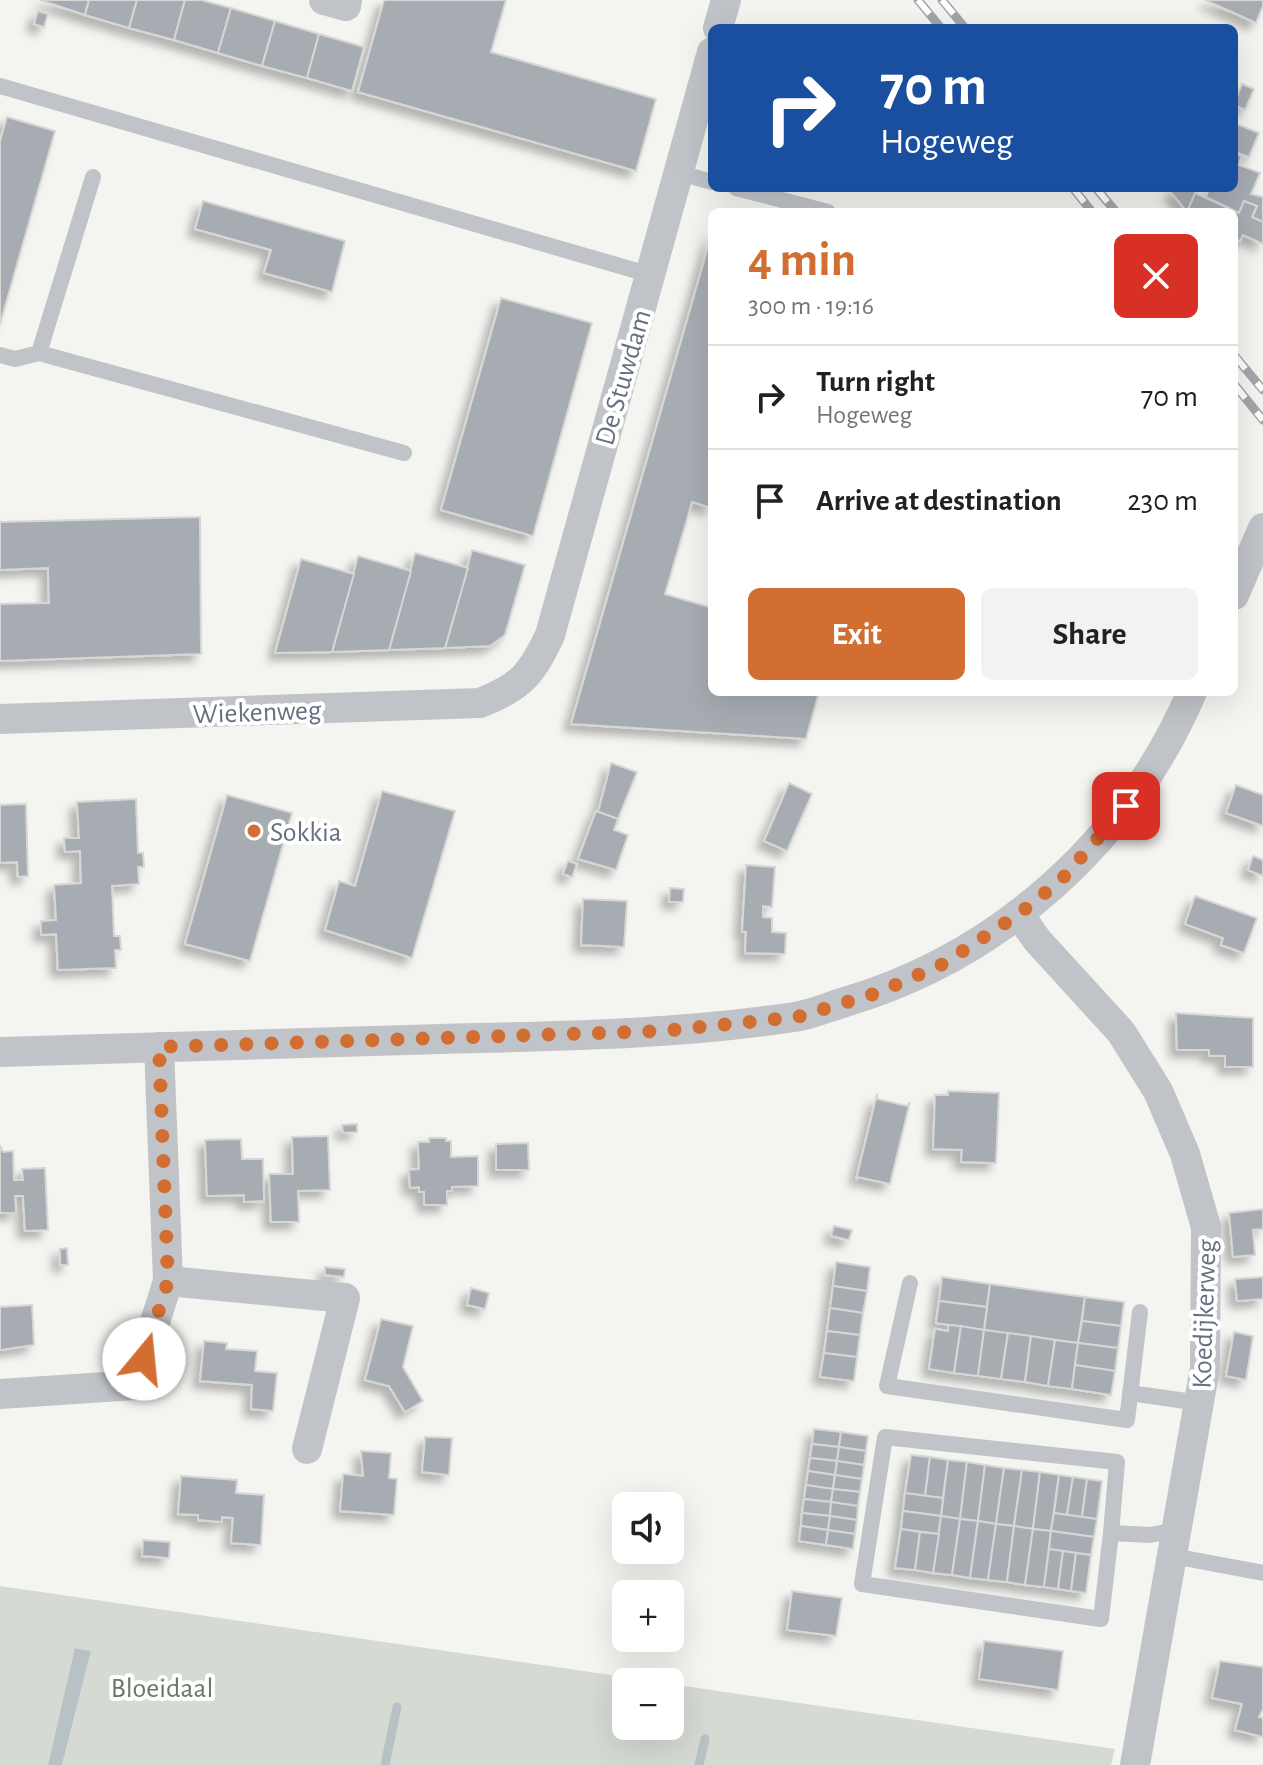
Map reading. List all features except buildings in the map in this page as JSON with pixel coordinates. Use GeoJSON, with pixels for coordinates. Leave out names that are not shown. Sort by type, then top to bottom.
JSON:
{"type":"FeatureCollection","features":[{"type":"Feature","properties":{"kind":"street"},"geometry":{"type":"LineString","coordinates":[[324,0],[346,6],[347,0]]}},
{"type":"Feature","properties":{"kind":"street"},"geometry":{"type":"LineString","coordinates":[[719,24],[726,0]]}},
{"type":"Feature","properties":{"kind":"street","name":"De Stuwdam"},"geometry":{"type":"LineString","coordinates":[[511,691],[534,670],[550,635],[708,67]]}},
{"type":"Feature","properties":{"kind":"street"},"geometry":{"type":"LineString","coordinates":[[1238,586],[1263,528]]}},
{"type":"Feature","properties":{"kind":"street","name":"Wiekenweg"},"geometry":{"type":"LineString","coordinates":[[0,719],[480,703],[511,691]]}},
{"type":"Feature","properties":{"kind":"street"},"geometry":{"type":"LineString","coordinates":[[0,1052],[662,1031],[797,1017],[877,993],[943,964],[1019,914],[1062,879],[1112,826],[1154,766],[1190,696]]}},
{"type":"Feature","properties":{"kind":"street","name":"Koedijkerweg"},"geometry":{"type":"LineString","coordinates":[[1019,914],[1037,940],[1121,1032],[1158,1091],[1185,1154],[1206,1227],[1205,1368],[1135,1765]]}},
{"type":"Feature","properties":{"kind":"street"},"geometry":{"type":"LineString","coordinates":[[0,1394],[135,1385],[168,1281],[159,1047]]}},
{"type":"Feature","properties":{"kind":"street"},"geometry":{"type":"LineString","coordinates":[[168,1281],[345,1298],[307,1449]]}},
{"type":"Feature","properties":{"kind":"lane"},"geometry":{"type":"LineString","coordinates":[[0,86],[651,275]]}},
{"type":"Feature","properties":{"kind":"lane"},"geometry":{"type":"LineString","coordinates":[[680,173],[708,181]]}},
{"type":"Feature","properties":{"kind":"lane"},"geometry":{"type":"LineString","coordinates":[[39,353],[93,177]]}},
{"type":"Feature","properties":{"kind":"lane"},"geometry":{"type":"LineString","coordinates":[[751,192],[813,208]]}},
{"type":"Feature","properties":{"kind":"lane"},"geometry":{"type":"LineString","coordinates":[[0,355],[15,359],[39,353],[404,453]]}},
{"type":"Feature","properties":{"kind":"lane"},"geometry":{"type":"LineString","coordinates":[[910,1283],[887,1386],[1127,1420],[1140,1312]]}},
{"type":"Feature","properties":{"kind":"lane"},"geometry":{"type":"LineString","coordinates":[[1130,1393],[1200,1403]]}},
{"type":"Feature","properties":{"kind":"lane"},"geometry":{"type":"LineString","coordinates":[[885,1437],[1117,1462],[1111,1533],[1101,1619],[862,1584],[885,1437]]}},
{"type":"Feature","properties":{"kind":"lane"},"geometry":{"type":"LineString","coordinates":[[1111,1533],[1150,1535],[1262,1568]]}},
{"type":"Feature","properties":{"kind":"green space","name":"Bloeidaal"},"geometry":{"type":"Polygon","coordinates":[[[0,1586],[612,1675],[612,1740],[684,1740],[684,1686],[1115,1749],[1111,1765],[62,1765],[91,1651],[76,1648],[48,1765],[0,1765],[0,1586]]]}},
{"type":"Feature","properties":{"kind":"shaded area"},"geometry":{"type":"Polygon","coordinates":[[[75,1648],[91,1651],[62,1765],[48,1765],[75,1648]]]}},
{"type":"Feature","properties":{"kind":"waterway"},"geometry":{"type":"LineString","coordinates":[[385,1765],[397,1707]]}},
{"type":"Feature","properties":{"kind":"waterway"},"geometry":{"type":"LineString","coordinates":[[699,1765],[705,1739]]}},
{"type":"Feature","properties":{"kind":"railway"},"geometry":{"type":"LineString","coordinates":[[918,0],[938,24]]}},
{"type":"Feature","properties":{"kind":"railway"},"geometry":{"type":"LineString","coordinates":[[942,0],[962,24]]}},
{"type":"Feature","properties":{"kind":"railway"},"geometry":{"type":"LineString","coordinates":[[1076,192],[1089,208]]}},
{"type":"Feature","properties":{"kind":"railway"},"geometry":{"type":"LineString","coordinates":[[1099,192],[1113,208]]}},
{"type":"Feature","properties":{"kind":"railway"},"geometry":{"type":"LineString","coordinates":[[1238,360],[1263,390]]}},
{"type":"Feature","properties":{"kind":"railway"},"geometry":{"type":"LineString","coordinates":[[1238,389],[1263,420]]}},
{"type":"Feature","properties":{"kind":"place","name":"Sokkia"},"geometry":{"type":"Point","coordinates":[254,831]}},
{"type":"Feature","properties":{"kind":"route"},"geometry":{"type":"LineString","coordinates":[[144,1359],[168,1281],[159,1047],[662,1031],[797,1017],[877,993],[943,964],[1019,914],[1062,879],[1112,826],[1126,806]]}}]}
